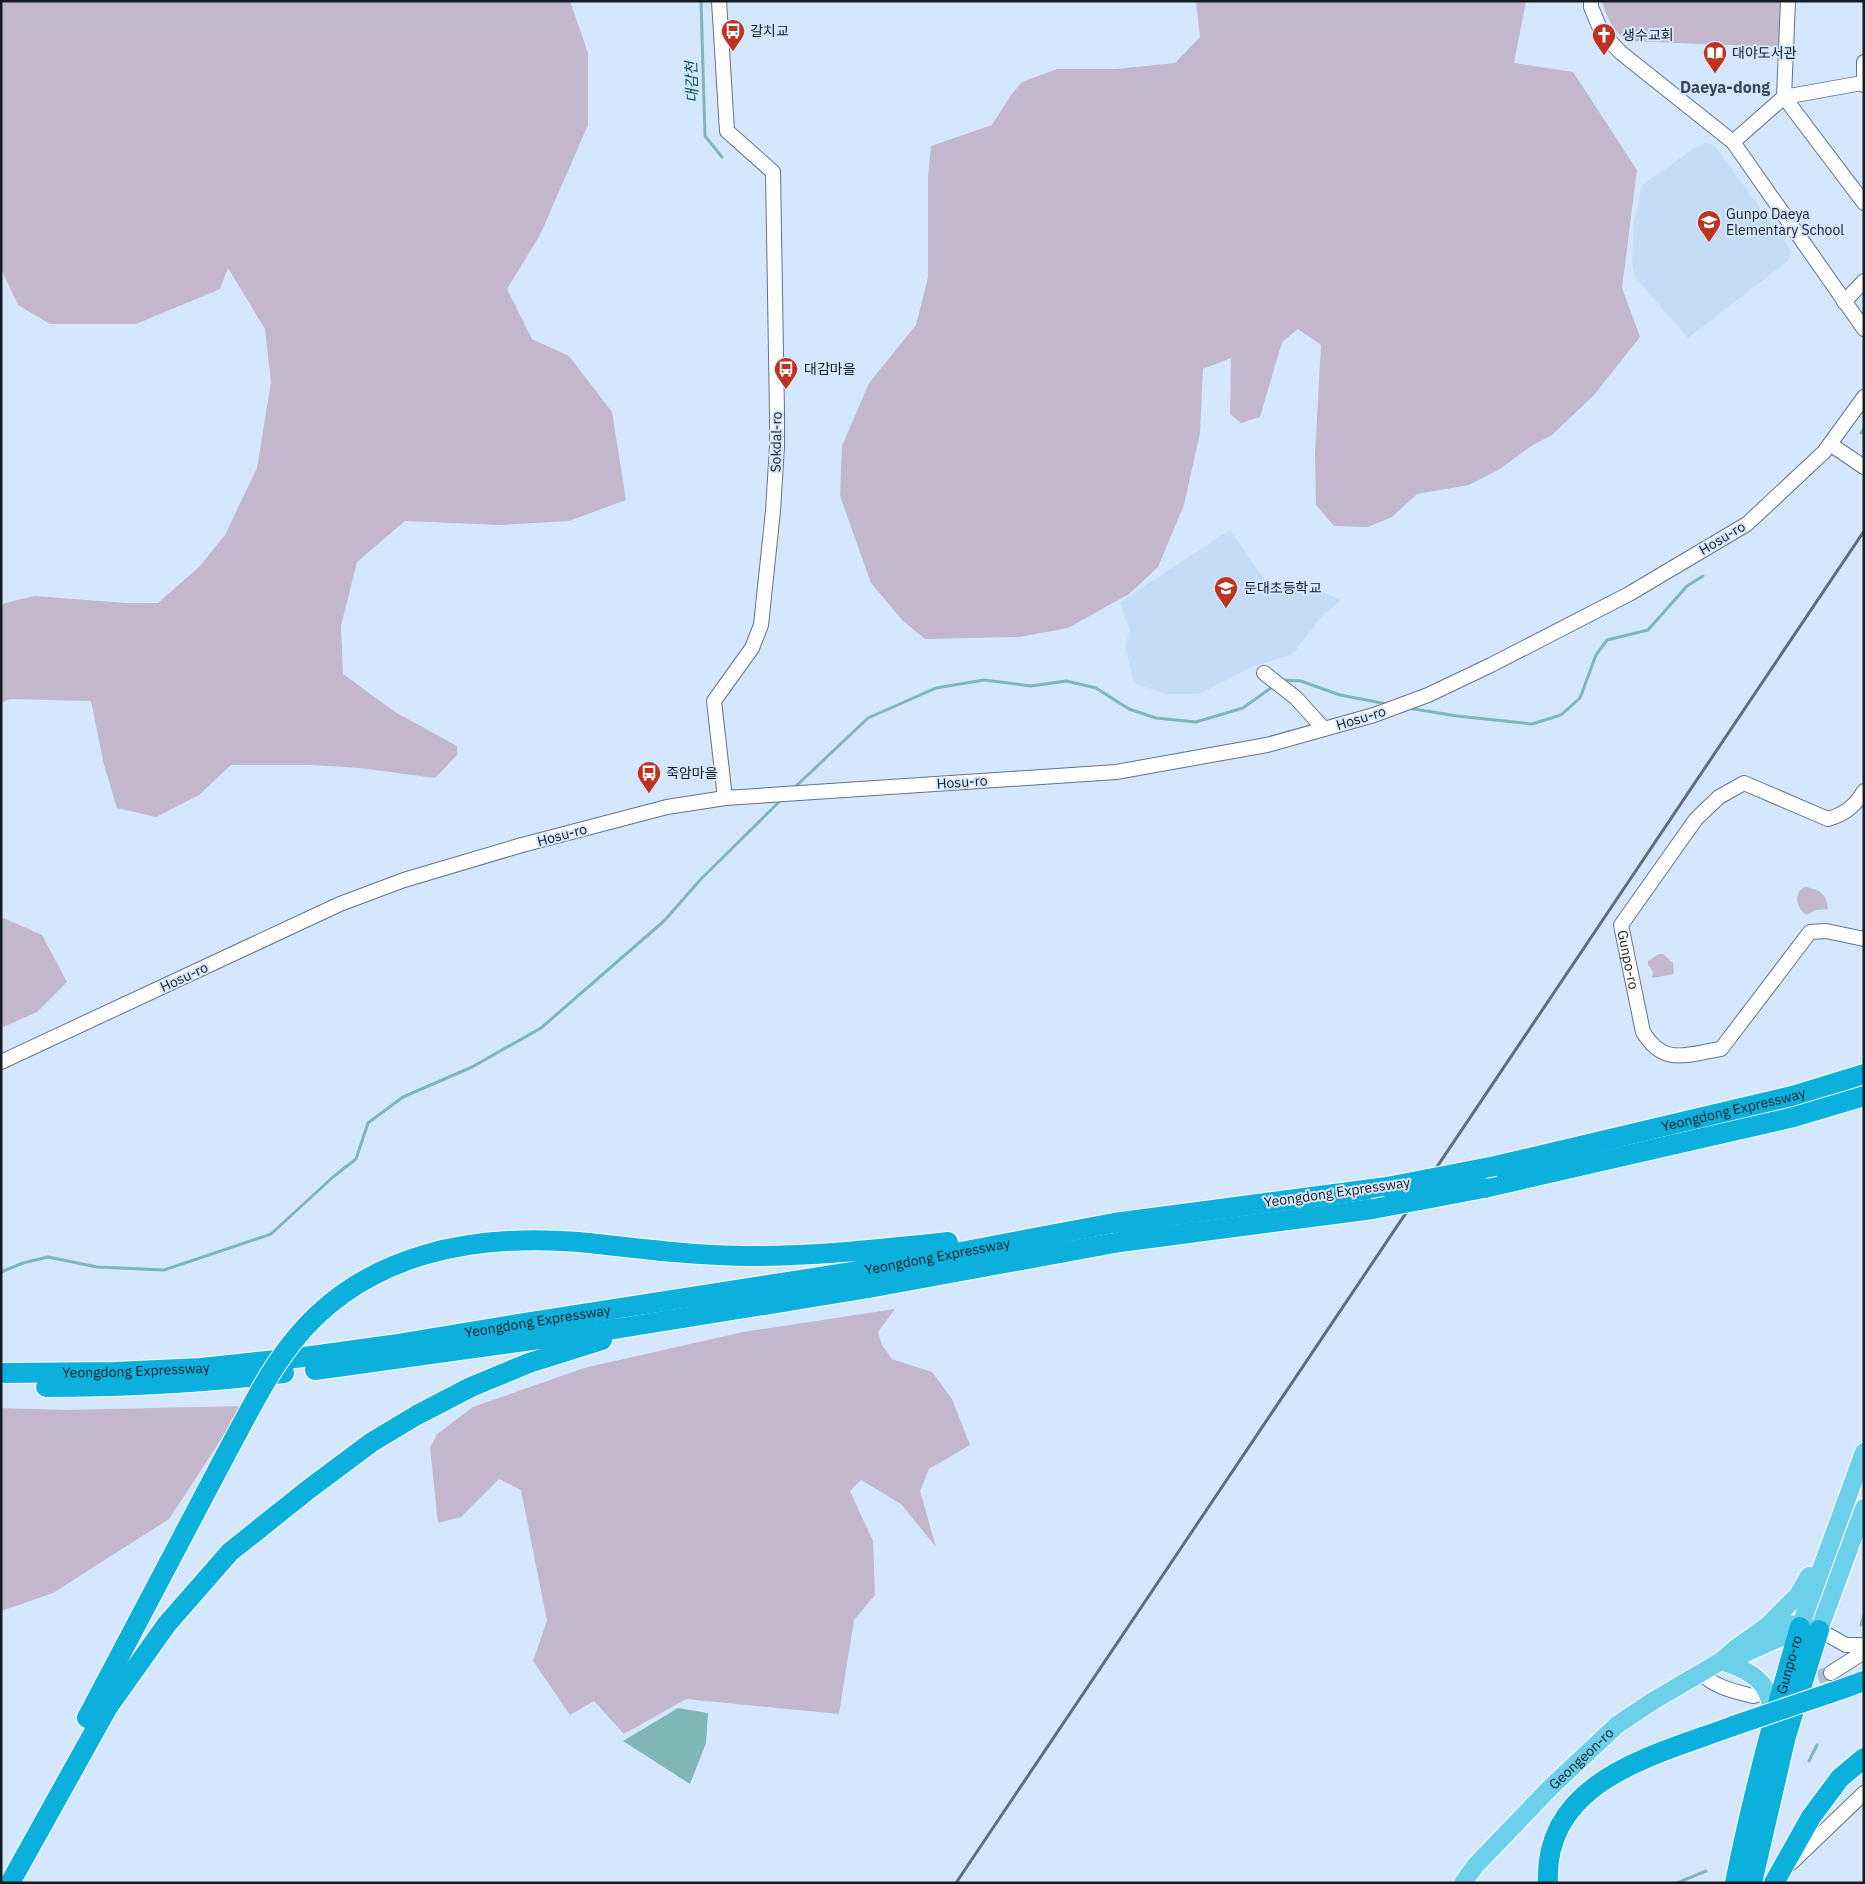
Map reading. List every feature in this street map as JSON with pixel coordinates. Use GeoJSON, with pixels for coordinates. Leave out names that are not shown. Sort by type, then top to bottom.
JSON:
{"type":"FeatureCollection","features":[{"type":"Feature","properties":{"kind":"highway","name":"Yeongdong Expressway"},"geometry":{"type":"LineString","coordinates":[[1,1373],[114,1372],[201,1368],[304,1357],[865,1270],[1114,1223],[1387,1187],[1495,1166],[1792,1096],[1864,1074]]}},
{"type":"Feature","properties":{"kind":"highway","name":"Yeongdong Expressway"},"geometry":{"type":"LineString","coordinates":[[1,1386],[110,1387],[181,1384],[243,1378],[347,1366],[661,1322],[869,1288],[1120,1242],[1373,1209],[1484,1188],[1794,1117],[1864,1096]]}},
{"type":"Feature","properties":{"kind":"highway"},"geometry":{"type":"LineString","coordinates":[[1,1877],[251,1409],[291,1344],[325,1308],[354,1286],[406,1260],[455,1246],[522,1240],[589,1244],[692,1254],[796,1255],[897,1248],[1114,1223]]}},
{"type":"Feature","properties":{"kind":"highway"},"geometry":{"type":"LineString","coordinates":[[10,1883],[108,1707],[167,1624],[230,1552],[356,1454],[417,1415],[471,1387],[529,1364],[661,1322]]}},
{"type":"Feature","properties":{"kind":"highway","name":"Gunpo-ro"},"geometry":{"type":"LineString","coordinates":[[1735,1883],[1747,1821],[1800,1627]]}},
{"type":"Feature","properties":{"kind":"highway","name":"Gunpo-ro"},"geometry":{"type":"LineString","coordinates":[[1752,1883],[1786,1736],[1820,1630]]}},
{"type":"Feature","properties":{"kind":"highway"},"geometry":{"type":"LineString","coordinates":[[1548,1883],[1548,1868],[1555,1840],[1563,1819],[1577,1800],[1598,1783],[1642,1760],[1734,1732],[1842,1694],[1864,1681]]}},
{"type":"Feature","properties":{"kind":"highway"},"geometry":{"type":"LineString","coordinates":[[1842,1694],[1864,1692]]}},
{"type":"Feature","properties":{"kind":"highway"},"geometry":{"type":"LineString","coordinates":[[1561,1883],[1559,1868],[1564,1844],[1583,1810],[1603,1792],[1734,1732]]}},
{"type":"Feature","properties":{"kind":"highway"},"geometry":{"type":"LineString","coordinates":[[1775,1880],[1812,1817],[1840,1778],[1864,1758]]}},
{"type":"Feature","properties":{"kind":"highway"},"geometry":{"type":"LineString","coordinates":[[1723,1883],[1747,1821]]}},
{"type":"Feature","properties":{"kind":"main road","name":"Gunpo-ro"},"geometry":{"type":"LineString","coordinates":[[1800,1627],[1864,1452]]}},
{"type":"Feature","properties":{"kind":"main road","name":"Gunpo-ro"},"geometry":{"type":"LineString","coordinates":[[1820,1630],[1864,1508]]}},
{"type":"Feature","properties":{"kind":"main road"},"geometry":{"type":"LineString","coordinates":[[1764,1628],[1798,1595],[1814,1567],[1822,1566]]}},
{"type":"Feature","properties":{"kind":"main road","name":"Geongeon-ro"},"geometry":{"type":"LineString","coordinates":[[1463,1883],[1475,1866],[1552,1786],[1617,1725],[1653,1701],[1721,1661],[1764,1628],[1785,1624],[1800,1627]]}},
{"type":"Feature","properties":{"kind":"main road"},"geometry":{"type":"LineString","coordinates":[[1800,1627],[1820,1630]]}},
{"type":"Feature","properties":{"kind":"main road","name":"Geongeon-ro"},"geometry":{"type":"LineString","coordinates":[[1721,1661],[1736,1658],[1800,1627]]}},
{"type":"Feature","properties":{"kind":"main road"},"geometry":{"type":"LineString","coordinates":[[1721,1661],[1746,1670],[1764,1686],[1770,1702],[1770,1732]]}},
{"type":"Feature","properties":{"kind":"street","name":"Sokdal-ro"},"geometry":{"type":"LineString","coordinates":[[719,1],[728,131],[773,172],[777,414],[773,511],[761,625],[752,648],[714,701],[725,798]]}},
{"type":"Feature","properties":{"kind":"street"},"geometry":{"type":"LineString","coordinates":[[1591,1],[1591,8],[1601,31],[1620,52],[1733,142],[1864,329]]}},
{"type":"Feature","properties":{"kind":"street"},"geometry":{"type":"LineString","coordinates":[[1788,1],[1784,97],[1864,203]]}},
{"type":"Feature","properties":{"kind":"street"},"geometry":{"type":"LineString","coordinates":[[1733,142],[1784,97],[1863,84],[1864,62]]}},
{"type":"Feature","properties":{"kind":"street"},"geometry":{"type":"LineString","coordinates":[[1844,302],[1864,281]]}},
{"type":"Feature","properties":{"kind":"street","name":"Hosu-ro"},"geometry":{"type":"LineString","coordinates":[[1,1062],[340,904],[404,880],[522,845],[667,807],[745,796],[1116,772],[1267,745],[1374,715],[1428,695],[1630,594],[1747,524],[1824,452],[1864,397]]}},
{"type":"Feature","properties":{"kind":"street"},"geometry":{"type":"LineString","coordinates":[[1830,444],[1864,467]]}},
{"type":"Feature","properties":{"kind":"street"},"geometry":{"type":"LineString","coordinates":[[1264,673],[1296,698],[1324,729]]}},
{"type":"Feature","properties":{"kind":"street","name":"Gunpo-ro"},"geometry":{"type":"LineString","coordinates":[[1864,791],[1856,804],[1842,815],[1828,819],[1744,783],[1719,797],[1696,819],[1621,926],[1643,1032],[1648,1041],[1661,1053],[1675,1056],[1721,1049],[1810,932],[1826,931],[1864,939]]}},
{"type":"Feature","properties":{"kind":"street"},"geometry":{"type":"LineString","coordinates":[[1820,1630],[1846,1645],[1864,1645]]}},
{"type":"Feature","properties":{"kind":"street"},"geometry":{"type":"LineString","coordinates":[[1830,1673],[1864,1652]]}},
{"type":"Feature","properties":{"kind":"street"},"geometry":{"type":"LineString","coordinates":[[1701,1673],[1722,1688],[1753,1696],[1757,1695]]}},
{"type":"Feature","properties":{"kind":"street"},"geometry":{"type":"LineString","coordinates":[[1775,1880],[1864,1794]]}},
{"type":"Feature","properties":{"kind":"shaded area"},"geometry":{"type":"Polygon","coordinates":[[[1,1],[570,1],[588,53],[588,125],[540,235],[507,289],[532,339],[569,356],[612,412],[626,500],[569,521],[500,525],[405,521],[357,562],[341,626],[343,674],[395,712],[457,746],[457,755],[435,778],[360,768],[311,765],[231,765],[199,795],[156,817],[117,808],[104,765],[91,701],[10,699],[1,703],[1,606],[5,603],[34,596],[126,603],[158,603],[199,567],[225,535],[257,468],[271,382],[265,329],[228,268],[220,289],[136,324],[50,324],[18,305],[1,269],[1,1]]]}},
{"type":"Feature","properties":{"kind":"shaded area"},"geometry":{"type":"Polygon","coordinates":[[[1196,1],[1526,1],[1514,63],[1573,72],[1637,170],[1622,288],[1640,337],[1594,395],[1552,435],[1533,445],[1498,470],[1469,485],[1417,494],[1392,517],[1368,527],[1334,526],[1316,505],[1315,455],[1321,345],[1298,329],[1282,342],[1260,417],[1241,423],[1230,414],[1231,358],[1203,369],[1200,433],[1184,505],[1158,567],[1129,594],[1068,628],[1019,637],[925,639],[903,621],[871,583],[840,496],[842,446],[869,383],[916,325],[928,277],[928,177],[931,146],[992,125],[1011,95],[1022,82],[1057,69],[1116,69],[1175,63],[1200,37],[1196,1]]]}},
{"type":"Feature","properties":{"kind":"shaded area"},"geometry":{"type":"Polygon","coordinates":[[[1602,1],[1782,2],[1779,47],[1626,41],[1611,23],[1602,1]]]}},
{"type":"Feature","properties":{"kind":"shaded area","name":"Gunpo Daeya Elementary School"},"geometry":{"type":"Polygon","coordinates":[[[1705,143],[1714,145],[1791,250],[1789,260],[1688,338],[1635,277],[1632,261],[1634,221],[1642,185],[1693,149],[1705,143]]]}},
{"type":"Feature","properties":{"kind":"shaded area","name":"둔대초등학교"},"geometry":{"type":"Polygon","coordinates":[[[1230,530],[1275,595],[1314,588],[1341,600],[1322,616],[1293,654],[1252,667],[1199,694],[1166,694],[1134,683],[1125,645],[1130,631],[1120,602],[1230,530]]]}},
{"type":"Feature","properties":{"kind":"shaded area"},"geometry":{"type":"Polygon","coordinates":[[[1805,887],[1821,893],[1828,904],[1828,909],[1816,910],[1806,915],[1797,900],[1798,893],[1805,887]]]}},
{"type":"Feature","properties":{"kind":"shaded area"},"geometry":{"type":"Polygon","coordinates":[[[1,917],[42,935],[67,982],[37,1012],[1,1028],[1,917]]]}},
{"type":"Feature","properties":{"kind":"shaded area"},"geometry":{"type":"Polygon","coordinates":[[[1659,954],[1663,954],[1673,963],[1674,974],[1652,978],[1653,971],[1648,965],[1648,961],[1659,954]]]}},
{"type":"Feature","properties":{"kind":"shaded area"},"geometry":{"type":"Polygon","coordinates":[[[895,1309],[878,1332],[882,1345],[892,1359],[932,1372],[952,1399],[970,1445],[929,1469],[920,1491],[936,1547],[901,1504],[861,1480],[850,1491],[873,1541],[875,1595],[854,1620],[839,1714],[686,1699],[624,1734],[594,1701],[570,1715],[533,1661],[547,1621],[521,1490],[499,1479],[461,1517],[438,1523],[430,1448],[437,1434],[473,1407],[584,1368],[743,1332],[895,1309]]]}},
{"type":"Feature","properties":{"kind":"shaded area"},"geometry":{"type":"Polygon","coordinates":[[[243,1406],[169,1519],[53,1593],[1,1611],[1,1408],[64,1410],[243,1406]]]}},
{"type":"Feature","properties":{"kind":"shaded area"},"geometry":{"type":"Polygon","coordinates":[[[678,1708],[708,1713],[706,1743],[690,1784],[623,1741],[678,1708]]]}},
{"type":"Feature","properties":{"kind":"waterway","name":"대감천"},"geometry":{"type":"LineString","coordinates":[[701,1],[705,136],[722,157]]}},
{"type":"Feature","properties":{"kind":"waterway"},"geometry":{"type":"LineString","coordinates":[[1861,433],[1864,429]]}},
{"type":"Feature","properties":{"kind":"waterway"},"geometry":{"type":"LineString","coordinates":[[1408,708],[1457,716],[1532,724],[1561,715],[1580,698],[1596,655],[1607,640],[1648,630],[1687,586],[1703,576]]}},
{"type":"Feature","properties":{"kind":"waterway"},"geometry":{"type":"LineString","coordinates":[[794,788],[868,718],[936,688],[984,680],[1031,686],[1066,681],[1096,688],[1129,709],[1156,718],[1196,722],[1243,708],[1275,685]]}},
{"type":"Feature","properties":{"kind":"waterway"},"geometry":{"type":"LineString","coordinates":[[1282,680],[1301,681],[1340,695],[1387,704]]}},
{"type":"Feature","properties":{"kind":"waterway"},"geometry":{"type":"LineString","coordinates":[[1,1272],[23,1263],[48,1257],[97,1267],[164,1270],[271,1234],[333,1177],[356,1159],[368,1123],[403,1097],[472,1067],[541,1028],[664,921],[701,879],[782,799]]}},
{"type":"Feature","properties":{"kind":"waterway"},"geometry":{"type":"LineString","coordinates":[[1861,1625],[1864,1615]]}},
{"type":"Feature","properties":{"kind":"waterway"},"geometry":{"type":"LineString","coordinates":[[1809,1761],[1817,1745]]}},
{"type":"Feature","properties":{"kind":"waterway"},"geometry":{"type":"LineString","coordinates":[[1677,1883],[1706,1871]]}},
{"type":"Feature","properties":{"kind":"tunnel"},"geometry":{"type":"LineString","coordinates":[[1798,1683],[1831,1673]]}},
{"type":"Feature","properties":{"kind":"railway"},"geometry":{"type":"LineString","coordinates":[[956,1883],[1864,531]]}},
{"type":"Feature","properties":{"kind":"place","name":"갈치교"},"geometry":{"type":"Point","coordinates":[733,52]}},
{"type":"Feature","properties":{"kind":"place","name":"생수교회"},"geometry":{"type":"Point","coordinates":[1604,56]}},
{"type":"Feature","properties":{"kind":"place","name":"대야도서관"},"geometry":{"type":"Point","coordinates":[1715,74]}},
{"type":"Feature","properties":{"kind":"place","name":"Gunpo Daeya Elementary School"},"geometry":{"type":"Point","coordinates":[1709,243]}},
{"type":"Feature","properties":{"kind":"place","name":"대감마을"},"geometry":{"type":"Point","coordinates":[786,390]}},
{"type":"Feature","properties":{"kind":"place","name":"둔대초등학교"},"geometry":{"type":"Point","coordinates":[1226,609]}},
{"type":"Feature","properties":{"kind":"place","name":"죽암마을"},"geometry":{"type":"Point","coordinates":[649,794]}},
{"type":"Feature","properties":{"kind":"district","name":"Daeya-dong"},"geometry":{"type":"Point","coordinates":[1725,87]}}]}
